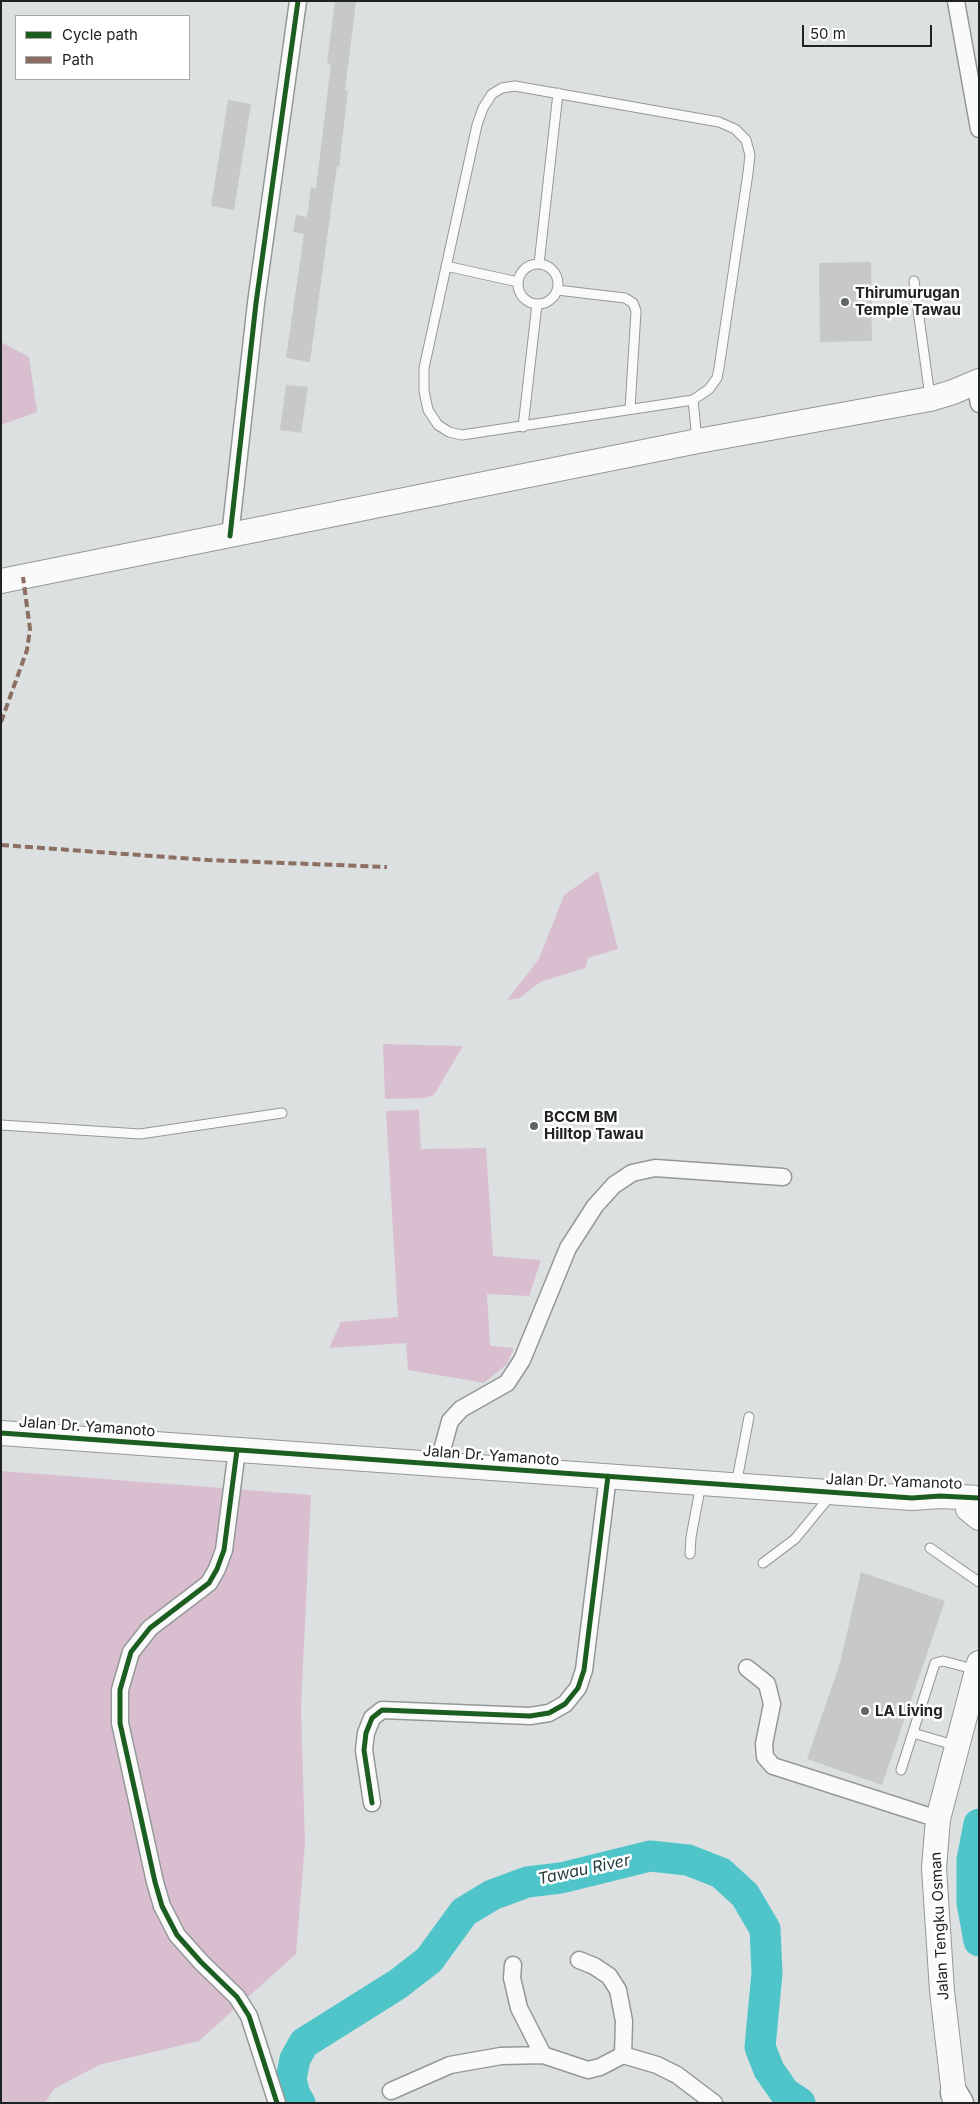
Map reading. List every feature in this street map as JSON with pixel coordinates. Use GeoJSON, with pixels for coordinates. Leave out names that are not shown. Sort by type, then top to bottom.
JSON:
{"type":"FeatureCollection","features":[{"type":"Feature","properties":{"kind":"main road"},"geometry":{"type":"LineString","coordinates":[[1,581],[698,441],[930,399],[953,392],[978,391]]}},
{"type":"Feature","properties":{"kind":"main road","name":"Jalan Dr. Yamanoto"},"geometry":{"type":"LineString","coordinates":[[1,1433],[975,1504]]}},
{"type":"Feature","properties":{"kind":"main road","name":"Jalan Tengku Osman"},"geometry":{"type":"LineString","coordinates":[[956,2100],[942,1991],[934,1877],[938,1819],[978,1667]]}},
{"type":"Feature","properties":{"kind":"street"},"geometry":{"type":"LineString","coordinates":[[230,536],[256,303],[298,1]]}},
{"type":"Feature","properties":{"kind":"street"},"geometry":{"type":"LineString","coordinates":[[956,1],[979,129]]}},
{"type":"Feature","properties":{"kind":"street"},"geometry":{"type":"LineString","coordinates":[[438,1465],[450,1421],[461,1409],[507,1383],[522,1360],[568,1248],[595,1206],[614,1184],[632,1173],[655,1168],[783,1177]]}},
{"type":"Feature","properties":{"kind":"street"},"geometry":{"type":"LineString","coordinates":[[237,1450],[224,1550],[217,1569],[209,1583],[150,1628],[131,1652],[120,1690],[120,1723],[162,1906],[177,1935],[201,1962],[237,1997],[249,2016],[277,2103]]}},
{"type":"Feature","properties":{"kind":"street"},"geometry":{"type":"LineString","coordinates":[[372,1803],[364,1750],[366,1733],[372,1718],[382,1710],[530,1716],[549,1714],[565,1704],[578,1688],[584,1670],[608,1476]]}},
{"type":"Feature","properties":{"kind":"street"},"geometry":{"type":"LineString","coordinates":[[747,1668],[767,1684],[771,1697],[772,1704],[764,1744],[765,1757],[773,1766],[938,1819]]}},
{"type":"Feature","properties":{"kind":"street"},"geometry":{"type":"LineString","coordinates":[[579,1960],[594,1966],[609,1976],[618,1990],[624,2021],[622,2055]]}},
{"type":"Feature","properties":{"kind":"street"},"geometry":{"type":"LineString","coordinates":[[513,1965],[512,1978],[519,2008],[543,2055]]}},
{"type":"Feature","properties":{"kind":"street"},"geometry":{"type":"LineString","coordinates":[[391,2091],[450,2065],[501,2056],[543,2055],[588,2070],[600,2067],[622,2055],[657,2065],[677,2075],[714,2103]]}},
{"type":"Feature","properties":{"kind":"lane"},"geometry":{"type":"LineString","coordinates":[[515,86],[558,93],[719,122],[736,130],[746,140],[750,155],[748,173],[717,378],[710,389],[693,400],[478,434],[449,432],[438,425],[428,410],[424,391],[424,368],[477,125],[483,108],[492,94],[502,88],[515,86]]}},
{"type":"Feature","properties":{"kind":"lane"},"geometry":{"type":"LineString","coordinates":[[539,264],[558,93]]}},
{"type":"Feature","properties":{"kind":"lane"},"geometry":{"type":"LineString","coordinates":[[539,264],[545,265],[554,273],[557,290],[549,300],[537,304],[530,303],[520,295],[518,282],[527,267],[539,264]]}},
{"type":"Feature","properties":{"kind":"lane"},"geometry":{"type":"LineString","coordinates":[[446,266],[518,282]]}},
{"type":"Feature","properties":{"kind":"lane"},"geometry":{"type":"LineString","coordinates":[[914,281],[930,399]]}},
{"type":"Feature","properties":{"kind":"lane"},"geometry":{"type":"LineString","coordinates":[[557,290],[625,298],[633,303],[636,311],[630,409]]}},
{"type":"Feature","properties":{"kind":"lane"},"geometry":{"type":"LineString","coordinates":[[523,427],[537,304]]}},
{"type":"Feature","properties":{"kind":"lane"},"geometry":{"type":"LineString","coordinates":[[693,400],[698,441]]}},
{"type":"Feature","properties":{"kind":"lane"},"geometry":{"type":"LineString","coordinates":[[1,1125],[140,1134],[282,1113]]}},
{"type":"Feature","properties":{"kind":"lane"},"geometry":{"type":"LineString","coordinates":[[736,1486],[749,1417]]}},
{"type":"Feature","properties":{"kind":"lane"},"geometry":{"type":"LineString","coordinates":[[690,1554],[690,1537],[702,1483]]}},
{"type":"Feature","properties":{"kind":"lane"},"geometry":{"type":"LineString","coordinates":[[763,1563],[795,1539],[833,1493]]}},
{"type":"Feature","properties":{"kind":"lane"},"geometry":{"type":"LineString","coordinates":[[930,1548],[979,1582]]}},
{"type":"Feature","properties":{"kind":"lane"},"geometry":{"type":"LineString","coordinates":[[901,1770],[935,1663],[943,1661],[978,1667]]}},
{"type":"Feature","properties":{"kind":"lane"},"geometry":{"type":"LineString","coordinates":[[913,1733],[957,1746]]}},
{"type":"Feature","properties":{"kind":"shaded area"},"geometry":{"type":"Polygon","coordinates":[[[1,342],[29,357],[37,412],[1,425],[1,342]]]}},
{"type":"Feature","properties":{"kind":"shaded area"},"geometry":{"type":"Polygon","coordinates":[[[598,871],[618,949],[588,958],[585,968],[540,982],[520,998],[507,1000],[539,959],[564,895],[598,871]]]}},
{"type":"Feature","properties":{"kind":"shaded area"},"geometry":{"type":"Polygon","coordinates":[[[383,1044],[463,1046],[434,1095],[425,1098],[385,1099],[383,1044]]]}},
{"type":"Feature","properties":{"kind":"shaded area"},"geometry":{"type":"Polygon","coordinates":[[[419,1110],[421,1149],[486,1148],[493,1256],[541,1260],[529,1296],[487,1294],[490,1346],[514,1348],[507,1364],[484,1383],[408,1370],[406,1343],[329,1348],[341,1322],[398,1317],[386,1111],[419,1110]]]}},
{"type":"Feature","properties":{"kind":"shaded area"},"geometry":{"type":"Polygon","coordinates":[[[1,1471],[311,1495],[301,1708],[305,1843],[296,1954],[199,2041],[99,2065],[54,2089],[45,2103],[1,2103],[1,1471]]]}},
{"type":"Feature","properties":{"kind":"building"},"geometry":{"type":"Polygon","coordinates":[[[335,1],[356,1],[345,90],[348,91],[339,167],[337,166],[310,362],[286,358],[304,234],[293,232],[296,215],[307,217],[311,187],[316,188],[331,64],[327,63],[335,1]]]}},
{"type":"Feature","properties":{"kind":"building"},"geometry":{"type":"Polygon","coordinates":[[[228,100],[251,104],[234,210],[211,206],[228,100]]]}},
{"type":"Feature","properties":{"kind":"building","name":"Thirumurugan Temple Tawau"},"geometry":{"type":"Polygon","coordinates":[[[871,262],[872,341],[820,342],[819,263],[871,262]]]}},
{"type":"Feature","properties":{"kind":"building"},"geometry":{"type":"Polygon","coordinates":[[[286,385],[308,387],[301,433],[280,430],[286,385]]]}},
{"type":"Feature","properties":{"kind":"building","name":"LA Living"},"geometry":{"type":"Polygon","coordinates":[[[861,1572],[945,1601],[882,1785],[807,1759],[840,1663],[861,1572]]]}},
{"type":"Feature","properties":{"kind":"waterway","name":"Tawau River"},"geometry":{"type":"LineString","coordinates":[[979,1824],[972,1860],[972,1903],[979,1941]]}},
{"type":"Feature","properties":{"kind":"waterway","name":"Tawau River"},"geometry":{"type":"LineString","coordinates":[[300,2103],[295,2095],[291,2079],[295,2059],[304,2043],[398,1984],[429,1960],[464,1912],[492,1895],[527,1882],[561,1878],[650,1856],[688,1860],[721,1873],[745,1895],[765,1929],[767,1973],[760,2047],[769,2070],[785,2093],[800,2103]]}},
{"type":"Feature","properties":{"kind":"marked path"},"geometry":{"type":"LineString","coordinates":[[1,722],[27,650],[30,629],[23,577]]}},
{"type":"Feature","properties":{"kind":"marked path"},"geometry":{"type":"LineString","coordinates":[[1,845],[208,860],[387,867]]}},
{"type":"Feature","properties":{"kind":"cycle path"},"geometry":{"type":"LineString","coordinates":[[230,536],[256,303],[298,1]]}},
{"type":"Feature","properties":{"kind":"cycle path"},"geometry":{"type":"LineString","coordinates":[[1,1433],[912,1498],[940,1496],[979,1498]]}},
{"type":"Feature","properties":{"kind":"cycle path"},"geometry":{"type":"LineString","coordinates":[[237,1450],[224,1550],[217,1569],[209,1583],[150,1628],[131,1652],[120,1690],[120,1723],[162,1906],[177,1935],[201,1962],[237,1997],[249,2016],[277,2103]]}},
{"type":"Feature","properties":{"kind":"cycle path"},"geometry":{"type":"LineString","coordinates":[[372,1803],[364,1750],[366,1733],[372,1718],[382,1710],[530,1716],[549,1713],[565,1704],[578,1688],[584,1670],[608,1476]]}},
{"type":"Feature","properties":{"kind":"place","name":"Thirumurugan Temple Tawau"},"geometry":{"type":"Point","coordinates":[845,302]}},
{"type":"Feature","properties":{"kind":"place","name":"BCCM BM Hilltop Tawau"},"geometry":{"type":"Point","coordinates":[534,1126]}},
{"type":"Feature","properties":{"kind":"place","name":"LA Living"},"geometry":{"type":"Point","coordinates":[865,1711]}}]}
